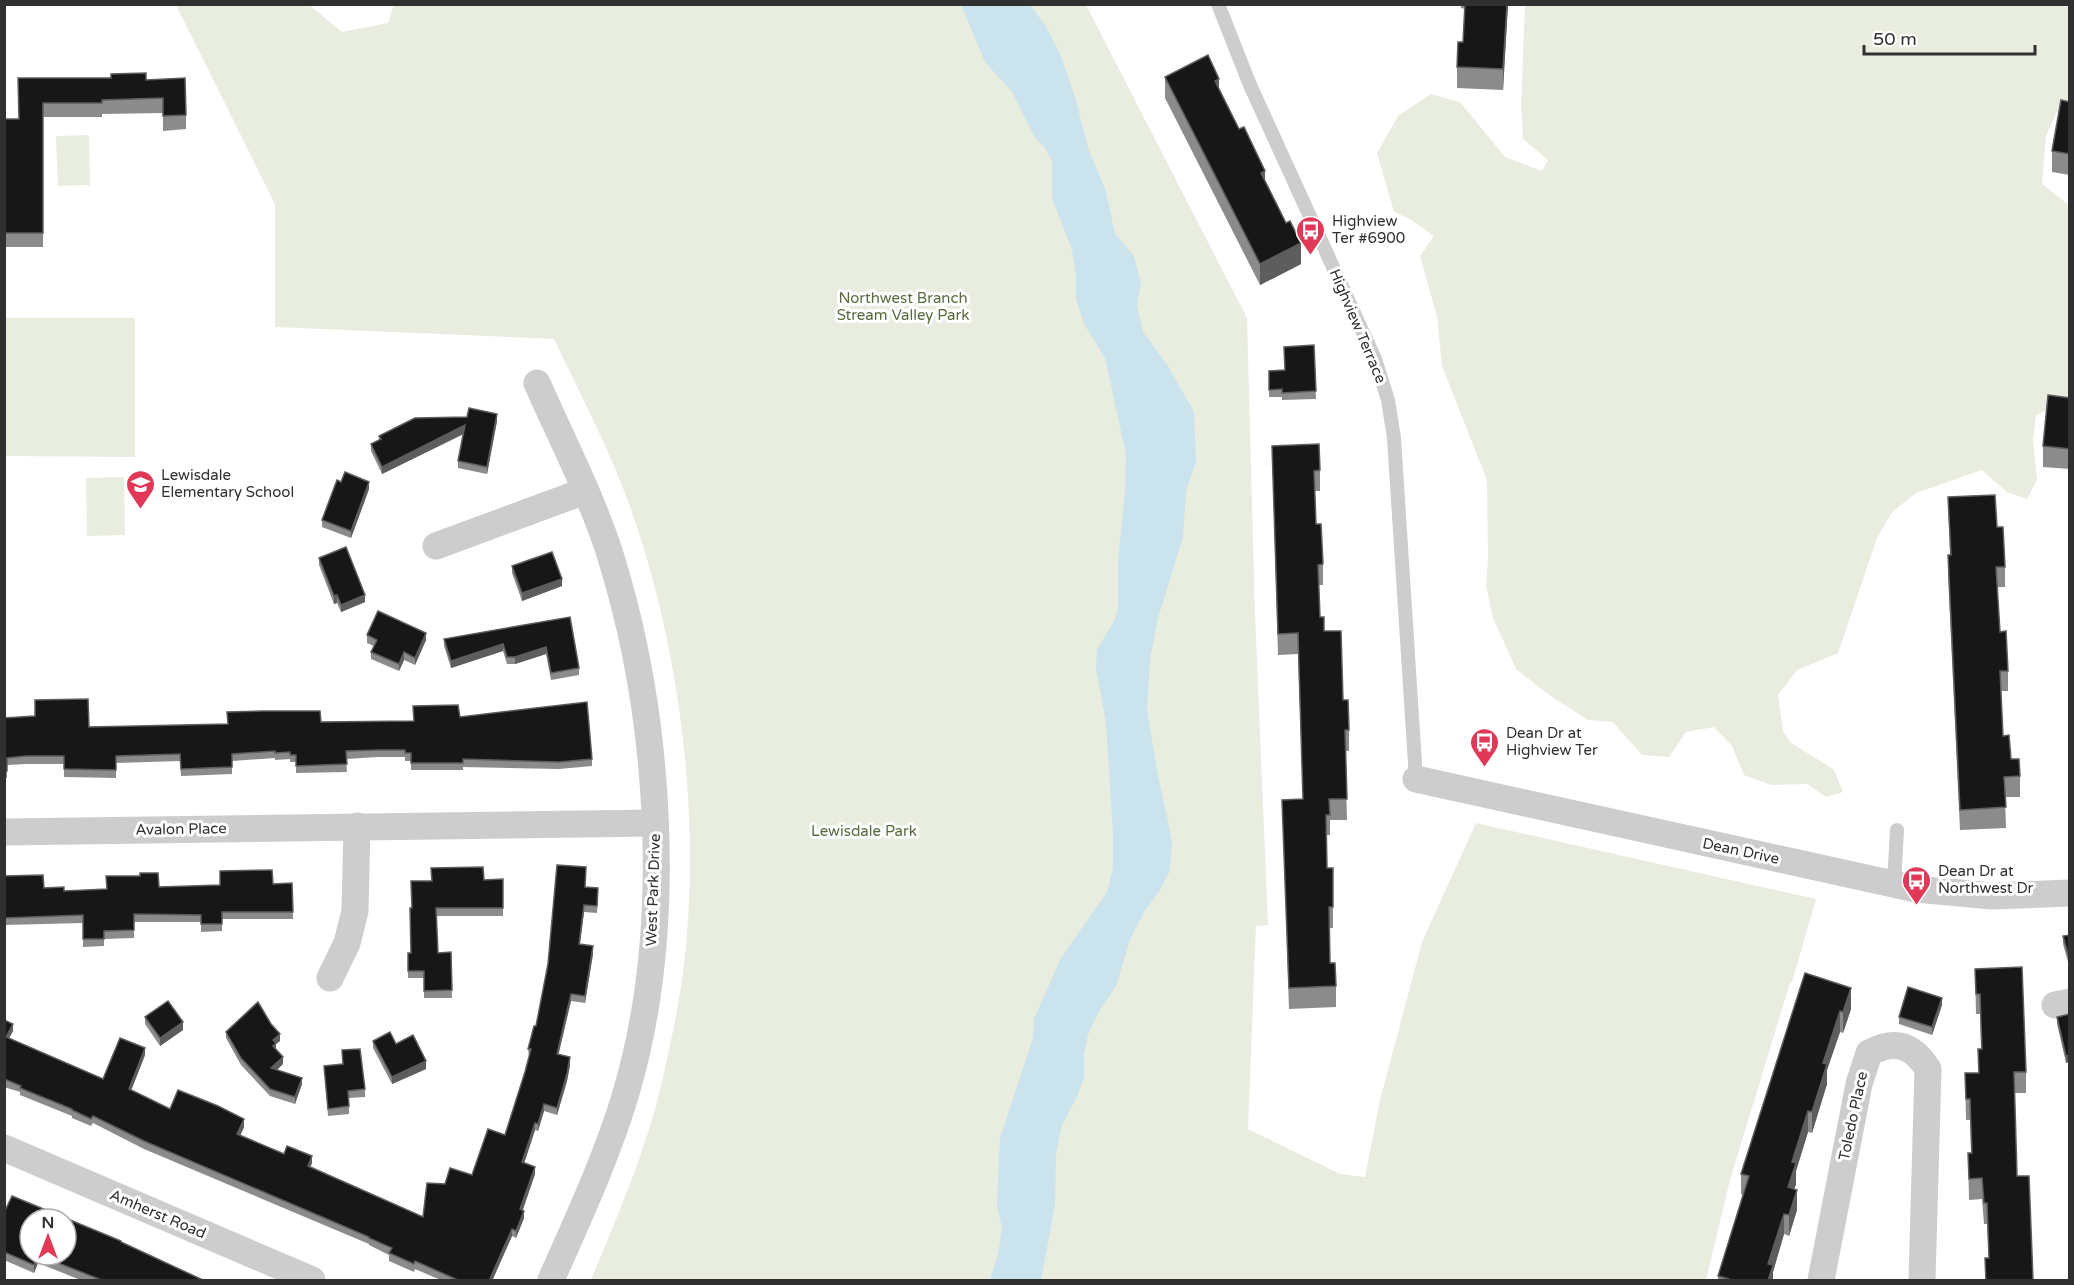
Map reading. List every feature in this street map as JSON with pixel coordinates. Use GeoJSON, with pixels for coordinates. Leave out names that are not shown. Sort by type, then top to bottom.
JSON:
{"type":"FeatureCollection","features":[{"type":"Feature","properties":{"kind":"street","name":"West Park Drive"},"geometry":{"type":"LineString","coordinates":[[537,383],[609,551],[636,658],[648,733],[655,823],[652,948],[636,1051],[626,1092],[604,1157],[551,1281]]}},
{"type":"Feature","properties":{"kind":"street"},"geometry":{"type":"LineString","coordinates":[[436,546],[585,491]]}},
{"type":"Feature","properties":{"kind":"street","name":"Dean Drive"},"geometry":{"type":"LineString","coordinates":[[1416,779],[1916,889],[1992,896],[2070,893]]}},
{"type":"Feature","properties":{"kind":"street","name":"Avalon Place"},"geometry":{"type":"LineString","coordinates":[[4,832],[655,823]]}},
{"type":"Feature","properties":{"kind":"street"},"geometry":{"type":"LineString","coordinates":[[330,978],[347,943],[355,911],[357,826]]}},
{"type":"Feature","properties":{"kind":"street","name":"Toledo Place"},"geometry":{"type":"LineString","coordinates":[[1821,1281],[1862,1073],[1869,1053],[1884,1045],[1894,1045],[1904,1047],[1919,1055],[1928,1069],[1922,1281]]}},
{"type":"Feature","properties":{"kind":"street","name":"Amherst Road"},"geometry":{"type":"LineString","coordinates":[[4,1148],[312,1281]]}},
{"type":"Feature","properties":{"kind":"lane","name":"Highview Terrace"},"geometry":{"type":"LineString","coordinates":[[1218,4],[1250,85],[1375,359],[1386,391],[1394,438],[1416,779]]}},
{"type":"Feature","properties":{"kind":"lane"},"geometry":{"type":"LineString","coordinates":[[1894,885],[1897,830]]}},
{"type":"Feature","properties":{"kind":"green space"},"geometry":{"type":"Polygon","coordinates":[[[394,4],[1086,5],[1247,318],[1255,614],[1268,925],[1256,926],[1248,1129],[1340,1174],[1365,1177],[1380,1100],[1422,942],[1476,823],[1816,899],[1730,1180],[1706,1280],[591,1280],[630,1184],[661,1086],[680,996],[689,910],[688,797],[683,739],[664,626],[634,518],[607,450],[554,339],[275,327],[275,204],[176,5],[309,5],[342,32],[388,23],[394,4]]]}},
{"type":"Feature","properties":{"kind":"green space"},"geometry":{"type":"Polygon","coordinates":[[[1525,5],[2069,5],[2069,108],[2056,113],[2046,136],[2042,184],[2069,205],[2069,410],[2054,407],[2036,415],[2033,440],[2037,480],[2027,499],[2007,492],[1982,470],[1916,493],[1892,512],[1877,538],[1838,653],[1797,670],[1778,695],[1783,731],[1790,742],[1834,770],[1843,792],[1826,797],[1807,784],[1771,785],[1744,775],[1732,746],[1714,727],[1686,732],[1669,757],[1642,755],[1613,722],[1588,720],[1552,697],[1516,669],[1493,618],[1486,586],[1487,480],[1442,366],[1437,317],[1420,256],[1434,236],[1410,219],[1394,212],[1377,153],[1398,116],[1431,94],[1460,102],[1505,157],[1542,171],[1548,160],[1523,139],[1521,104],[1525,5]]]}},
{"type":"Feature","properties":{"kind":"green space"},"geometry":{"type":"Polygon","coordinates":[[[89,135],[90,185],[58,186],[56,136],[89,135]]]}},
{"type":"Feature","properties":{"kind":"green space"},"geometry":{"type":"Polygon","coordinates":[[[5,318],[135,318],[135,457],[5,456],[5,318]]]}},
{"type":"Feature","properties":{"kind":"green space"},"geometry":{"type":"Polygon","coordinates":[[[124,477],[125,535],[87,536],[86,478],[124,477]]]}},
{"type":"Feature","properties":{"kind":"water"},"geometry":{"type":"Polygon","coordinates":[[[961,5],[1030,5],[1045,25],[1060,54],[1075,97],[1088,148],[1106,191],[1115,234],[1134,256],[1141,283],[1137,306],[1143,332],[1168,366],[1194,412],[1196,461],[1186,492],[1183,537],[1158,618],[1150,659],[1147,709],[1172,841],[1170,871],[1131,937],[1116,986],[1098,1013],[1088,1035],[1084,1054],[1084,1077],[1077,1097],[1062,1125],[1056,1154],[1055,1205],[1041,1280],[990,1280],[998,1254],[1002,1228],[997,1205],[1000,1138],[1033,1038],[1034,1019],[1061,958],[1107,892],[1113,868],[1106,722],[1096,669],[1097,650],[1115,619],[1118,608],[1118,562],[1126,454],[1105,358],[1084,324],[1076,299],[1076,275],[1072,250],[1052,198],[1052,161],[1045,148],[1034,136],[1012,92],[985,62],[961,5]]]}},
{"type":"Feature","properties":{"kind":"building"},"geometry":{"type":"Polygon","coordinates":[[[1465,4],[1507,4],[1503,69],[1457,67],[1458,42],[1463,42],[1465,4]]]}},
{"type":"Feature","properties":{"kind":"building"},"geometry":{"type":"Polygon","coordinates":[[[1208,55],[1219,79],[1215,81],[1239,129],[1244,127],[1265,171],[1261,173],[1286,223],[1290,221],[1301,243],[1260,264],[1165,77],[1208,55]]]}},
{"type":"Feature","properties":{"kind":"building"},"geometry":{"type":"Polygon","coordinates":[[[146,73],[146,80],[185,78],[186,115],[163,116],[163,98],[102,100],[102,103],[43,103],[43,233],[4,233],[4,119],[19,119],[18,78],[111,78],[111,74],[146,73]]]}},
{"type":"Feature","properties":{"kind":"building"},"geometry":{"type":"Polygon","coordinates":[[[2061,100],[2070,102],[2070,154],[2052,151],[2061,100]]]}},
{"type":"Feature","properties":{"kind":"building"},"geometry":{"type":"Polygon","coordinates":[[[1314,345],[1316,391],[1282,393],[1282,389],[1269,390],[1269,371],[1285,370],[1284,347],[1314,345]]]}},
{"type":"Feature","properties":{"kind":"building"},"geometry":{"type":"Polygon","coordinates":[[[2048,395],[2070,398],[2070,449],[2043,446],[2048,395]]]}},
{"type":"Feature","properties":{"kind":"building"},"geometry":{"type":"Polygon","coordinates":[[[469,408],[497,414],[487,467],[458,461],[465,425],[382,467],[371,444],[381,439],[379,436],[415,418],[467,417],[469,408]]]}},
{"type":"Feature","properties":{"kind":"building"},"geometry":{"type":"Polygon","coordinates":[[[1319,444],[1320,470],[1314,471],[1316,524],[1321,524],[1323,564],[1318,565],[1320,617],[1324,617],[1324,631],[1341,631],[1343,700],[1348,700],[1349,730],[1345,730],[1347,799],[1329,799],[1330,815],[1326,815],[1327,868],[1333,868],[1333,907],[1329,907],[1330,963],[1335,963],[1336,986],[1289,988],[1282,800],[1303,799],[1298,633],[1278,634],[1272,446],[1319,444]]]}},
{"type":"Feature","properties":{"kind":"building"},"geometry":{"type":"Polygon","coordinates":[[[345,472],[369,482],[351,531],[322,520],[337,480],[341,482],[345,472]]]}},
{"type":"Feature","properties":{"kind":"building"},"geometry":{"type":"Polygon","coordinates":[[[1995,495],[1997,527],[2003,527],[2005,567],[1996,567],[2000,632],[2006,631],[2008,671],[2000,671],[2003,736],[2009,735],[2011,759],[2019,759],[2020,776],[2004,777],[2006,807],[1960,810],[1948,555],[1951,555],[1948,497],[1995,495]]]}},
{"type":"Feature","properties":{"kind":"building"},"geometry":{"type":"Polygon","coordinates":[[[346,547],[365,595],[341,605],[337,595],[334,596],[319,558],[346,547]]]}},
{"type":"Feature","properties":{"kind":"building"},"geometry":{"type":"Polygon","coordinates":[[[552,552],[562,579],[522,593],[512,566],[552,552]]]}},
{"type":"Feature","properties":{"kind":"building"},"geometry":{"type":"Polygon","coordinates":[[[378,611],[426,633],[415,658],[404,652],[399,664],[371,652],[377,640],[367,635],[378,611]]]}},
{"type":"Feature","properties":{"kind":"building"},"geometry":{"type":"Polygon","coordinates":[[[570,617],[579,668],[551,673],[546,647],[515,657],[507,657],[503,644],[451,661],[444,639],[570,617]]]}},
{"type":"Feature","properties":{"kind":"building"},"geometry":{"type":"Polygon","coordinates":[[[88,699],[89,727],[228,724],[227,712],[263,711],[320,711],[321,722],[414,721],[413,706],[458,705],[460,717],[587,702],[592,759],[559,762],[463,759],[463,763],[411,763],[411,753],[405,753],[405,750],[378,750],[346,751],[347,764],[296,766],[296,755],[290,755],[290,752],[275,753],[275,751],[232,754],[232,767],[181,769],[180,754],[116,756],[116,770],[64,769],[64,756],[26,756],[7,758],[7,771],[4,771],[4,718],[35,716],[35,700],[88,699]]]}},
{"type":"Feature","properties":{"kind":"building"},"geometry":{"type":"Polygon","coordinates":[[[557,865],[586,867],[585,887],[598,888],[597,906],[584,905],[579,944],[593,946],[585,996],[571,994],[557,1054],[570,1057],[567,1074],[557,1108],[544,1104],[538,1124],[535,1123],[522,1162],[535,1167],[520,1209],[524,1211],[516,1231],[512,1229],[489,1281],[460,1281],[415,1261],[414,1264],[389,1253],[392,1248],[369,1237],[144,1141],[93,1116],[91,1119],[4,1079],[4,1020],[13,1024],[6,1037],[103,1079],[120,1038],[145,1048],[129,1089],[170,1109],[178,1090],[218,1106],[244,1119],[237,1134],[284,1154],[287,1146],[312,1156],[308,1166],[423,1217],[427,1183],[445,1184],[450,1168],[472,1175],[488,1129],[505,1135],[531,1049],[528,1049],[534,1026],[536,1026],[548,964],[557,865]]]}},
{"type":"Feature","properties":{"kind":"building"},"geometry":{"type":"Polygon","coordinates":[[[483,867],[484,880],[503,879],[503,908],[436,908],[438,953],[451,952],[452,990],[424,991],[424,971],[408,971],[408,953],[411,953],[411,881],[432,881],[431,868],[483,867]]]}},
{"type":"Feature","properties":{"kind":"building"},"geometry":{"type":"Polygon","coordinates":[[[272,870],[273,884],[292,883],[293,912],[222,912],[222,924],[201,924],[201,915],[134,914],[134,930],[104,931],[104,939],[83,939],[83,915],[4,918],[4,876],[43,875],[44,888],[64,887],[64,891],[107,889],[106,876],[140,876],[140,873],[158,873],[159,887],[220,885],[220,871],[272,870]]]}},
{"type":"Feature","properties":{"kind":"building"},"geometry":{"type":"Polygon","coordinates":[[[2070,935],[2070,962],[2063,936],[2070,935]]]}},
{"type":"Feature","properties":{"kind":"building"},"geometry":{"type":"Polygon","coordinates":[[[2022,967],[2026,1072],[2014,1072],[2017,1176],[2029,1176],[2033,1280],[1986,1281],[1985,1258],[1989,1258],[1987,1203],[1984,1203],[1982,1178],[1969,1179],[1968,1153],[1972,1153],[1970,1099],[1966,1099],[1965,1073],[1979,1073],[1978,1049],[1982,1049],[1980,994],[1976,994],[1975,969],[2022,967]]]}},
{"type":"Feature","properties":{"kind":"building"},"geometry":{"type":"Polygon","coordinates":[[[1805,973],[1851,988],[1843,1012],[1840,1011],[1823,1063],[1827,1064],[1812,1112],[1808,1111],[1792,1162],[1796,1163],[1788,1187],[1797,1190],[1789,1215],[1784,1214],[1768,1264],[1773,1265],[1768,1281],[1728,1281],[1729,1279],[1718,1276],[1749,1176],[1741,1174],[1805,973]]]}},
{"type":"Feature","properties":{"kind":"building"},"geometry":{"type":"Polygon","coordinates":[[[1908,987],[1942,998],[1932,1027],[1899,1017],[1908,987]]]}},
{"type":"Feature","properties":{"kind":"building"},"geometry":{"type":"Polygon","coordinates":[[[168,1001],[183,1022],[160,1038],[145,1017],[168,1001]]]}},
{"type":"Feature","properties":{"kind":"building"},"geometry":{"type":"Polygon","coordinates":[[[258,1002],[280,1034],[273,1040],[276,1043],[273,1046],[283,1057],[271,1068],[302,1078],[295,1097],[270,1089],[241,1058],[226,1032],[258,1002]]]}},
{"type":"Feature","properties":{"kind":"building"},"geometry":{"type":"Polygon","coordinates":[[[2070,1014],[2070,1055],[2066,1056],[2057,1017],[2070,1014]]]}},
{"type":"Feature","properties":{"kind":"building"},"geometry":{"type":"Polygon","coordinates":[[[390,1032],[396,1044],[413,1035],[426,1061],[392,1077],[373,1041],[390,1032]]]}},
{"type":"Feature","properties":{"kind":"building"},"geometry":{"type":"Polygon","coordinates":[[[360,1049],[365,1089],[348,1091],[349,1106],[328,1109],[324,1066],[343,1064],[342,1050],[360,1049]]]}},
{"type":"Feature","properties":{"kind":"building"},"geometry":{"type":"Polygon","coordinates":[[[12,1196],[39,1207],[18,1207],[18,1258],[4,1252],[4,1213],[12,1196]]]}},
{"type":"Feature","properties":{"kind":"building"},"geometry":{"type":"Polygon","coordinates":[[[78,1223],[205,1281],[104,1281],[68,1267],[78,1267],[78,1223]]]}},
{"type":"Feature","properties":{"kind":"place","name":"Highview Ter #6900"},"geometry":{"type":"Point","coordinates":[1311,256]}},
{"type":"Feature","properties":{"kind":"place","name":"Lewisdale Elementary School"},"geometry":{"type":"Point","coordinates":[140,510]}},
{"type":"Feature","properties":{"kind":"place","name":"Dean Dr at Highview Ter"},"geometry":{"type":"Point","coordinates":[1485,768]}},
{"type":"Feature","properties":{"kind":"place","name":"Dean Dr at Northwest Dr"},"geometry":{"type":"Point","coordinates":[1917,906]}},
{"type":"Feature","properties":{"kind":"park label","name":"Northwest Branch Stream Valley Park"},"geometry":{"type":"Point","coordinates":[903,306]}},
{"type":"Feature","properties":{"kind":"park label","name":"Lewisdale Park"},"geometry":{"type":"Point","coordinates":[864,831]}}]}
